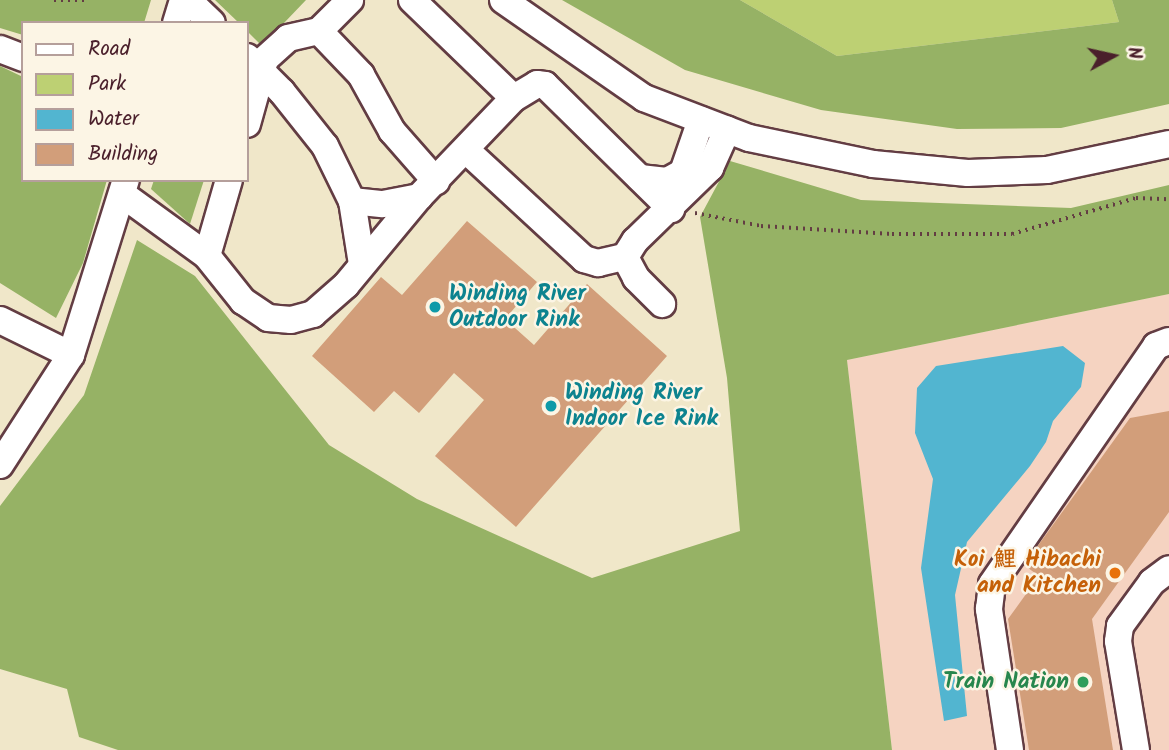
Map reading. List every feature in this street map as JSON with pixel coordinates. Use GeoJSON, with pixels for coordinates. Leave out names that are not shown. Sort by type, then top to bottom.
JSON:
{"type":"FeatureCollection","features":[{"type":"Feature","properties":{"kind":"street"},"geometry":{"type":"LineString","coordinates":[[177,21],[183,0]]}},
{"type":"Feature","properties":{"kind":"street"},"geometry":{"type":"LineString","coordinates":[[188,0],[210,21]]}},
{"type":"Feature","properties":{"kind":"street"},"geometry":{"type":"LineString","coordinates":[[255,65],[288,38],[319,31],[350,0]]}},
{"type":"Feature","properties":{"kind":"street"},"geometry":{"type":"LineString","coordinates":[[412,0],[514,98]]}},
{"type":"Feature","properties":{"kind":"street"},"geometry":{"type":"LineString","coordinates":[[503,0],[644,98],[727,130],[873,164],[968,173],[1047,170],[1169,144]]}},
{"type":"Feature","properties":{"kind":"street"},"geometry":{"type":"LineString","coordinates":[[319,31],[361,75],[427,189]]}},
{"type":"Feature","properties":{"kind":"street"},"geometry":{"type":"LineString","coordinates":[[0,49],[21,57]]}},
{"type":"Feature","properties":{"kind":"street"},"geometry":{"type":"LineString","coordinates":[[248,117],[255,65]]}},
{"type":"Feature","properties":{"kind":"street"},"geometry":{"type":"LineString","coordinates":[[255,65],[325,146],[352,201],[362,264]]}},
{"type":"Feature","properties":{"kind":"street"},"geometry":{"type":"LineString","coordinates":[[0,465],[71,355],[124,187],[207,256],[243,301],[268,318],[291,320],[313,314],[362,264],[427,189],[514,98],[528,87],[545,85],[671,209]]}},
{"type":"Feature","properties":{"kind":"street"},"geometry":{"type":"LineString","coordinates":[[640,178],[667,181],[683,172],[701,120]]}},
{"type":"Feature","properties":{"kind":"street"},"geometry":{"type":"LineString","coordinates":[[467,150],[584,259],[598,263],[625,257],[635,240],[671,209],[710,168],[727,130]]}},
{"type":"Feature","properties":{"kind":"street"},"geometry":{"type":"LineString","coordinates":[[207,256],[228,182]]}},
{"type":"Feature","properties":{"kind":"street"},"geometry":{"type":"LineString","coordinates":[[352,201],[383,204],[427,189]]}},
{"type":"Feature","properties":{"kind":"street"},"geometry":{"type":"LineString","coordinates":[[625,257],[636,278],[662,304]]}},
{"type":"Feature","properties":{"kind":"street"},"geometry":{"type":"LineString","coordinates":[[0,320],[71,355]]}},
{"type":"Feature","properties":{"kind":"street"},"geometry":{"type":"LineString","coordinates":[[1010,750],[989,609],[992,584],[1156,346],[1169,341]]}},
{"type":"Feature","properties":{"kind":"street"},"geometry":{"type":"LineString","coordinates":[[0,427],[35,414]]}},
{"type":"Feature","properties":{"kind":"street"},"geometry":{"type":"LineString","coordinates":[[1136,750],[1118,640],[1120,626],[1152,582],[1169,569]]}},
{"type":"Feature","properties":{"kind":"path"},"geometry":{"type":"LineString","coordinates":[[54,0],[88,0]]}},
{"type":"Feature","properties":{"kind":"path"},"geometry":{"type":"LineString","coordinates":[[671,209],[761,226],[892,234],[1012,234],[1136,198],[1169,199]]}},
{"type":"Feature","properties":{"kind":"shaded area"},"geometry":{"type":"Polygon","coordinates":[[[1169,294],[1169,750],[892,750],[847,360],[1169,294]]]}},
{"type":"Feature","properties":{"kind":"green space"},"geometry":{"type":"Polygon","coordinates":[[[0,0],[151,0],[145,21],[21,21],[21,34],[0,28],[0,0]]]}},
{"type":"Feature","properties":{"kind":"green space"},"geometry":{"type":"Polygon","coordinates":[[[215,0],[306,0],[262,46],[248,32],[248,21],[237,21],[215,0]]]}},
{"type":"Feature","properties":{"kind":"green space"},"geometry":{"type":"Polygon","coordinates":[[[562,0],[740,0],[837,56],[1119,22],[1112,0],[1169,0],[1169,104],[1061,128],[957,129],[821,110],[685,70],[562,0]]]}},
{"type":"Feature","properties":{"kind":"green space"},"geometry":{"type":"Polygon","coordinates":[[[740,0],[1112,0],[1119,22],[837,56],[740,0]]]}},
{"type":"Feature","properties":{"kind":"green space"},"geometry":{"type":"Polygon","coordinates":[[[0,66],[21,76],[21,182],[106,182],[83,263],[56,318],[0,283],[0,66]]]}},
{"type":"Feature","properties":{"kind":"green space"},"geometry":{"type":"Polygon","coordinates":[[[730,161],[861,200],[1071,208],[1169,185],[1169,294],[847,360],[892,750],[118,750],[79,737],[67,689],[0,669],[0,506],[84,395],[137,240],[195,276],[329,445],[417,499],[592,578],[740,531],[727,378],[700,217],[730,161]]]}},
{"type":"Feature","properties":{"kind":"green space"},"geometry":{"type":"Polygon","coordinates":[[[153,182],[203,182],[190,224],[151,189],[153,182]]]}},
{"type":"Feature","properties":{"kind":"water"},"geometry":{"type":"Polygon","coordinates":[[[1063,346],[1085,363],[1081,387],[1053,421],[1046,442],[1030,466],[967,542],[955,595],[967,716],[944,721],[921,568],[933,479],[915,433],[917,388],[936,366],[1063,346]]]}},
{"type":"Feature","properties":{"kind":"building"},"geometry":{"type":"Polygon","coordinates":[[[467,221],[537,282],[505,319],[534,345],[587,284],[667,356],[516,527],[435,456],[484,400],[454,373],[419,413],[394,391],[374,412],[312,356],[381,277],[402,295],[467,221]]]}},
{"type":"Feature","properties":{"kind":"building"},"geometry":{"type":"Polygon","coordinates":[[[1169,411],[1169,512],[1092,619],[1113,750],[1029,750],[1008,619],[1039,576],[1024,565],[1130,418],[1169,411]]]}},
{"type":"Feature","properties":{"kind":"place","name":"Winding River Outdoor Rink"},"geometry":{"type":"Point","coordinates":[435,307]}},
{"type":"Feature","properties":{"kind":"place","name":"Winding River Indoor Ice Rink"},"geometry":{"type":"Point","coordinates":[551,406]}},
{"type":"Feature","properties":{"kind":"place","name":"Koi 鯉 Hibachi and Kitchen"},"geometry":{"type":"Point","coordinates":[1115,573]}},
{"type":"Feature","properties":{"kind":"place","name":"Train Nation"},"geometry":{"type":"Point","coordinates":[1083,682]}}]}
